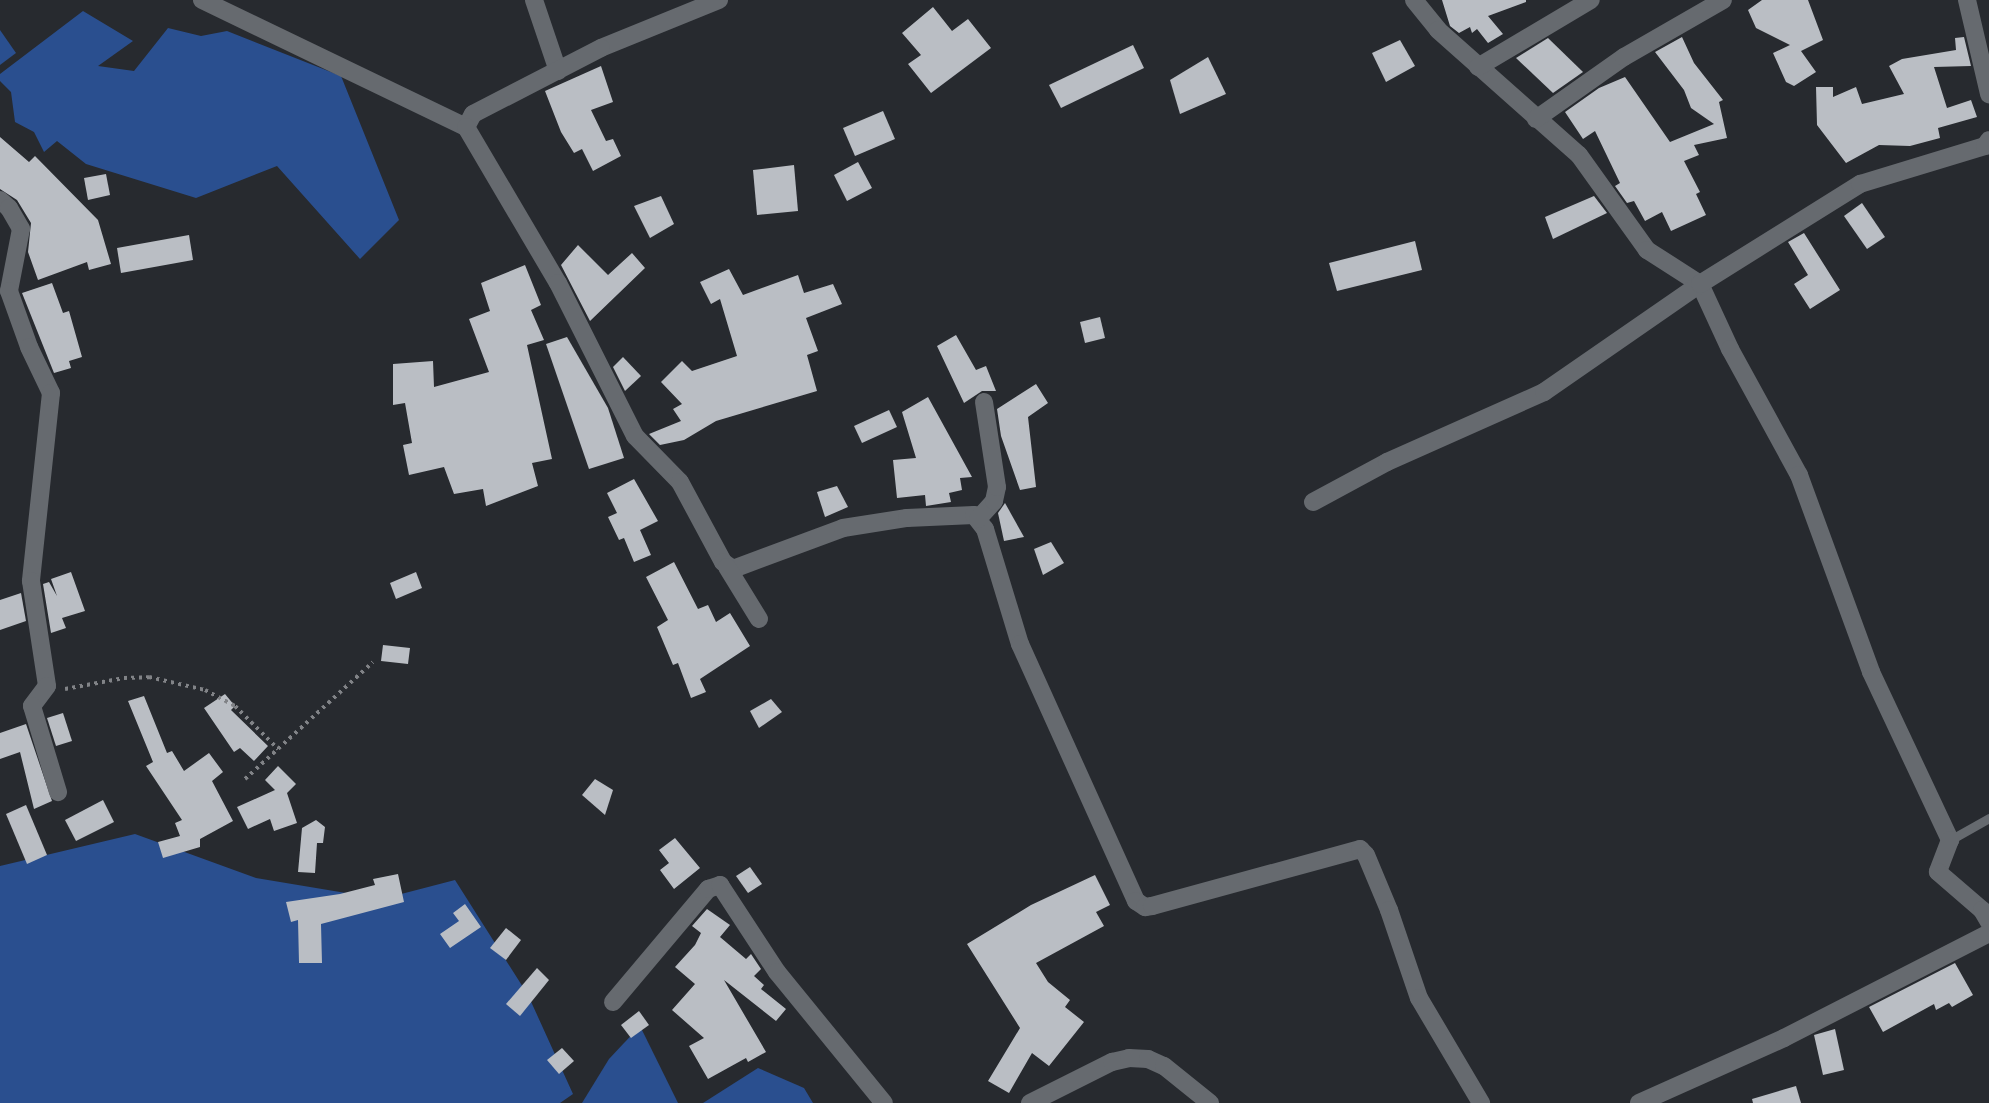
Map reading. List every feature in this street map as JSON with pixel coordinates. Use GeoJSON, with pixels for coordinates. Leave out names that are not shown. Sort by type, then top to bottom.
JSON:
{"type":"FeatureCollection","features":[{"type":"Feature","properties":{"kind":"street"},"geometry":{"type":"LineString","coordinates":[[202,0],[466,127],[558,283],[630,428],[680,482],[759,619]]}},
{"type":"Feature","properties":{"kind":"street"},"geometry":{"type":"LineString","coordinates":[[534,0],[558,71]]}},
{"type":"Feature","properties":{"kind":"street"},"geometry":{"type":"LineString","coordinates":[[466,127],[473,114],[558,71],[718,0]]}},
{"type":"Feature","properties":{"kind":"street"},"geometry":{"type":"LineString","coordinates":[[1414,0],[1438,30],[1579,155],[1647,250],[1700,284],[1730,349],[1799,475],[1870,672],[1950,840],[1938,872],[1987,913]]}},
{"type":"Feature","properties":{"kind":"street"},"geometry":{"type":"LineString","coordinates":[[1478,66],[1591,0]]}},
{"type":"Feature","properties":{"kind":"street"},"geometry":{"type":"LineString","coordinates":[[1536,119],[1624,57],[1724,0]]}},
{"type":"Feature","properties":{"kind":"street"},"geometry":{"type":"LineString","coordinates":[[1967,0],[1989,94]]}},
{"type":"Feature","properties":{"kind":"street"},"geometry":{"type":"LineString","coordinates":[[1313,502],[1382,465],[1544,392],[1700,284],[1871,178],[1985,146],[1989,140]]}},
{"type":"Feature","properties":{"kind":"street"},"geometry":{"type":"LineString","coordinates":[[0,201],[9,208],[21,230],[9,291],[29,347],[51,393],[31,581],[46,690],[34,702],[33,710],[58,792]]}},
{"type":"Feature","properties":{"kind":"street"},"geometry":{"type":"LineString","coordinates":[[978,519],[994,501],[997,487],[984,402]]}},
{"type":"Feature","properties":{"kind":"street"},"geometry":{"type":"LineString","coordinates":[[727,567],[741,567],[843,528],[964,513],[978,519],[985,529],[1020,644],[1136,901],[1145,907],[1152,906],[1360,849],[1366,855],[1389,910],[1419,998],[1481,1103]]}},
{"type":"Feature","properties":{"kind":"street"},"geometry":{"type":"LineString","coordinates":[[613,1002],[708,889],[720,885],[777,972],[884,1103]]}},
{"type":"Feature","properties":{"kind":"street"},"geometry":{"type":"LineString","coordinates":[[1639,1103],[1784,1038],[1989,933]]}},
{"type":"Feature","properties":{"kind":"street"},"geometry":{"type":"LineString","coordinates":[[1030,1103],[1112,1062],[1130,1058],[1148,1059],[1164,1066],[1210,1103]]}},
{"type":"Feature","properties":{"kind":"lane"},"geometry":{"type":"LineString","coordinates":[[1950,840],[1989,818]]}},
{"type":"Feature","properties":{"kind":"path"},"geometry":{"type":"LineString","coordinates":[[245,779],[373,662]]}},
{"type":"Feature","properties":{"kind":"path"},"geometry":{"type":"LineString","coordinates":[[46,690],[124,678],[181,683],[206,690],[235,706],[278,749]]}},
{"type":"Feature","properties":{"kind":"shaded area"},"geometry":{"type":"Polygon","coordinates":[[[83,11],[133,41],[98,66],[134,71],[168,28],[201,36],[227,31],[341,76],[399,220],[360,259],[277,166],[196,198],[86,164],[57,141],[44,152],[34,132],[15,122],[11,92],[0,81],[0,74],[83,11]]]}},
{"type":"Feature","properties":{"kind":"shaded area"},"geometry":{"type":"Polygon","coordinates":[[[0,30],[16,53],[0,65],[0,30]]]}},
{"type":"Feature","properties":{"kind":"shaded area"},"geometry":{"type":"Polygon","coordinates":[[[135,834],[256,878],[382,899],[455,880],[528,995],[573,1094],[560,1103],[0,1103],[0,866],[135,834]]]}},
{"type":"Feature","properties":{"kind":"shaded area"},"geometry":{"type":"Polygon","coordinates":[[[640,1026],[678,1103],[582,1103],[609,1059],[640,1026]]]}},
{"type":"Feature","properties":{"kind":"shaded area"},"geometry":{"type":"Polygon","coordinates":[[[758,1068],[804,1088],[813,1103],[703,1103],[758,1068]]]}},
{"type":"Feature","properties":{"kind":"building"},"geometry":{"type":"Polygon","coordinates":[[[1442,0],[1526,0],[1526,2],[1488,16],[1503,34],[1488,43],[1477,29],[1472,33],[1470,27],[1459,33],[1450,26],[1442,0]]]}},
{"type":"Feature","properties":{"kind":"building"},"geometry":{"type":"Polygon","coordinates":[[[1762,0],[1808,0],[1823,40],[1801,51],[1816,72],[1794,86],[1786,82],[1773,53],[1790,45],[1756,28],[1748,10],[1762,0]]]}},
{"type":"Feature","properties":{"kind":"building"},"geometry":{"type":"Polygon","coordinates":[[[933,7],[952,31],[968,19],[991,48],[931,93],[908,64],[921,55],[902,33],[933,7]]]}},
{"type":"Feature","properties":{"kind":"building"},"geometry":{"type":"Polygon","coordinates":[[[1682,37],[1694,63],[1723,100],[1719,102],[1727,138],[1694,145],[1699,155],[1684,161],[1700,192],[1696,194],[1706,215],[1671,231],[1662,212],[1645,221],[1634,201],[1627,203],[1615,186],[1620,183],[1595,131],[1583,139],[1565,112],[1599,88],[1625,77],[1670,142],[1714,124],[1691,108],[1684,90],[1655,52],[1682,37]]]}},
{"type":"Feature","properties":{"kind":"building"},"geometry":{"type":"Polygon","coordinates":[[[1964,37],[1971,66],[1934,67],[1947,108],[1971,100],[1977,117],[1938,128],[1940,138],[1910,146],[1879,145],[1846,163],[1817,125],[1816,87],[1833,87],[1833,97],[1856,87],[1862,104],[1904,94],[1889,66],[1902,59],[1956,50],[1955,38],[1964,37]]]}},
{"type":"Feature","properties":{"kind":"building"},"geometry":{"type":"Polygon","coordinates":[[[1548,38],[1583,72],[1553,93],[1516,58],[1548,38]]]}},
{"type":"Feature","properties":{"kind":"building"},"geometry":{"type":"Polygon","coordinates":[[[1400,40],[1415,66],[1386,82],[1372,53],[1400,40]]]}},
{"type":"Feature","properties":{"kind":"building"},"geometry":{"type":"Polygon","coordinates":[[[1133,45],[1144,68],[1061,108],[1049,85],[1133,45]]]}},
{"type":"Feature","properties":{"kind":"building"},"geometry":{"type":"Polygon","coordinates":[[[1208,57],[1226,94],[1180,114],[1170,80],[1208,57]]]}},
{"type":"Feature","properties":{"kind":"building"},"geometry":{"type":"Polygon","coordinates":[[[601,66],[613,102],[591,110],[606,141],[613,139],[621,156],[593,171],[582,149],[574,153],[561,132],[545,91],[601,66]]]}},
{"type":"Feature","properties":{"kind":"building"},"geometry":{"type":"Polygon","coordinates":[[[883,111],[895,139],[855,156],[843,128],[883,111]]]}},
{"type":"Feature","properties":{"kind":"building"},"geometry":{"type":"Polygon","coordinates":[[[0,137],[29,162],[35,156],[98,220],[111,264],[89,270],[87,262],[38,280],[28,252],[31,223],[17,200],[0,189],[0,137]]]}},
{"type":"Feature","properties":{"kind":"building"},"geometry":{"type":"Polygon","coordinates":[[[858,162],[872,188],[847,201],[834,175],[858,162]]]}},
{"type":"Feature","properties":{"kind":"building"},"geometry":{"type":"Polygon","coordinates":[[[794,165],[798,211],[757,215],[753,170],[794,165]]]}},
{"type":"Feature","properties":{"kind":"building"},"geometry":{"type":"Polygon","coordinates":[[[106,174],[110,195],[88,200],[84,178],[106,174]]]}},
{"type":"Feature","properties":{"kind":"building"},"geometry":{"type":"Polygon","coordinates":[[[661,196],[674,224],[650,238],[634,206],[661,196]]]}},
{"type":"Feature","properties":{"kind":"building"},"geometry":{"type":"Polygon","coordinates":[[[1594,196],[1607,213],[1553,239],[1545,217],[1594,196]]]}},
{"type":"Feature","properties":{"kind":"building"},"geometry":{"type":"Polygon","coordinates":[[[1862,203],[1885,237],[1867,249],[1844,216],[1862,203]]]}},
{"type":"Feature","properties":{"kind":"building"},"geometry":{"type":"Polygon","coordinates":[[[1804,233],[1840,290],[1810,309],[1794,284],[1808,275],[1788,242],[1804,233]]]}},
{"type":"Feature","properties":{"kind":"building"},"geometry":{"type":"Polygon","coordinates":[[[189,235],[193,260],[121,273],[117,248],[189,235]]]}},
{"type":"Feature","properties":{"kind":"building"},"geometry":{"type":"Polygon","coordinates":[[[1415,241],[1422,270],[1337,291],[1329,263],[1415,241]]]}},
{"type":"Feature","properties":{"kind":"building"},"geometry":{"type":"Polygon","coordinates":[[[578,245],[608,275],[632,253],[645,268],[590,321],[561,265],[578,245]]]}},
{"type":"Feature","properties":{"kind":"building"},"geometry":{"type":"Polygon","coordinates":[[[525,265],[541,305],[531,310],[544,340],[527,345],[552,459],[532,463],[538,486],[486,506],[483,489],[454,494],[444,467],[409,475],[403,445],[412,443],[405,403],[393,405],[393,364],[433,361],[434,387],[489,372],[469,319],[490,311],[481,283],[525,265]]]}},
{"type":"Feature","properties":{"kind":"building"},"geometry":{"type":"Polygon","coordinates":[[[729,269],[743,295],[798,275],[804,293],[833,284],[842,304],[806,318],[818,351],[807,355],[817,391],[716,421],[684,440],[660,445],[649,434],[681,421],[673,409],[682,404],[661,382],[682,361],[692,371],[737,356],[720,299],[711,304],[700,282],[729,269]]]}},
{"type":"Feature","properties":{"kind":"building"},"geometry":{"type":"Polygon","coordinates":[[[52,283],[63,313],[69,311],[82,357],[69,361],[71,368],[54,373],[22,293],[52,283]]]}},
{"type":"Feature","properties":{"kind":"building"},"geometry":{"type":"Polygon","coordinates":[[[1100,317],[1105,338],[1085,343],[1080,322],[1100,317]]]}},
{"type":"Feature","properties":{"kind":"building"},"geometry":{"type":"Polygon","coordinates":[[[956,335],[976,370],[986,366],[996,391],[982,391],[964,403],[937,346],[956,335]]]}},
{"type":"Feature","properties":{"kind":"building"},"geometry":{"type":"Polygon","coordinates":[[[567,337],[608,408],[624,458],[589,469],[546,344],[567,337]]]}},
{"type":"Feature","properties":{"kind":"building"},"geometry":{"type":"Polygon","coordinates":[[[623,357],[641,376],[625,391],[613,367],[623,357]]]}},
{"type":"Feature","properties":{"kind":"building"},"geometry":{"type":"Polygon","coordinates":[[[1036,384],[1048,403],[1028,417],[1036,487],[1020,490],[1001,436],[997,409],[1036,384]]]}},
{"type":"Feature","properties":{"kind":"building"},"geometry":{"type":"Polygon","coordinates":[[[928,397],[972,477],[960,478],[962,490],[949,493],[951,502],[926,506],[925,495],[897,498],[893,460],[916,458],[902,412],[928,397]]]}},
{"type":"Feature","properties":{"kind":"building"},"geometry":{"type":"Polygon","coordinates":[[[889,410],[897,427],[862,443],[854,426],[889,410]]]}},
{"type":"Feature","properties":{"kind":"building"},"geometry":{"type":"Polygon","coordinates":[[[634,479],[658,521],[640,530],[651,555],[634,562],[624,538],[619,540],[608,517],[617,513],[607,493],[634,479]]]}},
{"type":"Feature","properties":{"kind":"building"},"geometry":{"type":"Polygon","coordinates":[[[837,486],[848,507],[825,517],[817,492],[837,486]]]}},
{"type":"Feature","properties":{"kind":"building"},"geometry":{"type":"Polygon","coordinates":[[[1005,503],[1024,537],[1004,541],[998,513],[1005,503]]]}},
{"type":"Feature","properties":{"kind":"building"},"geometry":{"type":"Polygon","coordinates":[[[1051,542],[1064,563],[1043,575],[1034,549],[1051,542]]]}},
{"type":"Feature","properties":{"kind":"building"},"geometry":{"type":"Polygon","coordinates":[[[674,562],[698,609],[708,605],[716,622],[730,613],[750,646],[700,679],[706,692],[691,698],[678,663],[673,665],[657,627],[668,620],[646,577],[674,562]]]}},
{"type":"Feature","properties":{"kind":"building"},"geometry":{"type":"Polygon","coordinates":[[[71,572],[85,611],[62,618],[66,628],[51,633],[43,584],[49,582],[57,596],[51,579],[71,572]]]}},
{"type":"Feature","properties":{"kind":"building"},"geometry":{"type":"Polygon","coordinates":[[[416,572],[422,588],[396,599],[390,583],[416,572]]]}},
{"type":"Feature","properties":{"kind":"building"},"geometry":{"type":"Polygon","coordinates":[[[21,593],[26,621],[0,630],[0,600],[21,593]]]}},
{"type":"Feature","properties":{"kind":"building"},"geometry":{"type":"Polygon","coordinates":[[[383,645],[410,648],[408,664],[381,661],[383,645]]]}},
{"type":"Feature","properties":{"kind":"building"},"geometry":{"type":"Polygon","coordinates":[[[225,694],[235,706],[231,710],[268,746],[254,761],[240,748],[234,752],[204,708],[225,694]]]}},
{"type":"Feature","properties":{"kind":"building"},"geometry":{"type":"Polygon","coordinates":[[[144,696],[167,753],[172,751],[184,771],[209,753],[223,772],[212,781],[233,821],[200,839],[200,847],[163,858],[158,842],[180,836],[175,823],[182,820],[146,766],[153,762],[128,701],[144,696]]]}},
{"type":"Feature","properties":{"kind":"building"},"geometry":{"type":"Polygon","coordinates":[[[771,699],[782,712],[759,728],[750,711],[771,699]]]}},
{"type":"Feature","properties":{"kind":"building"},"geometry":{"type":"Polygon","coordinates":[[[63,713],[72,741],[56,746],[47,718],[63,713]]]}},
{"type":"Feature","properties":{"kind":"building"},"geometry":{"type":"Polygon","coordinates":[[[26,724],[52,801],[34,809],[20,752],[0,759],[0,733],[26,724]]]}},
{"type":"Feature","properties":{"kind":"building"},"geometry":{"type":"Polygon","coordinates":[[[278,766],[296,784],[287,793],[297,823],[274,831],[270,819],[248,829],[237,807],[275,790],[265,780],[278,766]]]}},
{"type":"Feature","properties":{"kind":"building"},"geometry":{"type":"Polygon","coordinates":[[[595,779],[613,790],[605,815],[582,795],[595,779]]]}},
{"type":"Feature","properties":{"kind":"building"},"geometry":{"type":"Polygon","coordinates":[[[103,800],[114,822],[76,841],[65,820],[103,800]]]}},
{"type":"Feature","properties":{"kind":"building"},"geometry":{"type":"Polygon","coordinates":[[[26,805],[47,855],[27,864],[6,814],[26,805]]]}},
{"type":"Feature","properties":{"kind":"building"},"geometry":{"type":"Polygon","coordinates":[[[316,820],[325,827],[323,843],[317,843],[315,873],[298,872],[302,828],[316,820]]]}},
{"type":"Feature","properties":{"kind":"building"},"geometry":{"type":"Polygon","coordinates":[[[675,838],[700,868],[674,889],[660,870],[669,863],[659,850],[675,838]]]}},
{"type":"Feature","properties":{"kind":"building"},"geometry":{"type":"Polygon","coordinates":[[[750,867],[762,884],[748,893],[736,876],[750,867]]]}},
{"type":"Feature","properties":{"kind":"building"},"geometry":{"type":"Polygon","coordinates":[[[398,874],[404,902],[321,924],[322,963],[299,963],[298,920],[291,922],[286,902],[340,894],[375,885],[373,879],[398,874]]]}},
{"type":"Feature","properties":{"kind":"building"},"geometry":{"type":"Polygon","coordinates":[[[1095,875],[1110,905],[1096,912],[1104,926],[1036,963],[1048,982],[1070,1000],[1065,1007],[1084,1022],[1049,1066],[1032,1053],[1009,1093],[988,1081],[1020,1028],[967,944],[1031,905],[1095,875]]]}},
{"type":"Feature","properties":{"kind":"building"},"geometry":{"type":"Polygon","coordinates":[[[465,904],[481,927],[450,948],[440,934],[459,921],[453,913],[465,904]]]}},
{"type":"Feature","properties":{"kind":"building"},"geometry":{"type":"Polygon","coordinates":[[[707,909],[730,925],[720,937],[746,959],[751,954],[761,969],[754,976],[764,985],[761,989],[786,1009],[776,1021],[724,980],[766,1052],[748,1062],[746,1058],[708,1079],[689,1046],[704,1038],[672,1010],[695,984],[675,967],[695,945],[701,933],[692,926],[707,909]]]}},
{"type":"Feature","properties":{"kind":"building"},"geometry":{"type":"Polygon","coordinates":[[[506,928],[521,940],[506,960],[490,948],[506,928]]]}},
{"type":"Feature","properties":{"kind":"building"},"geometry":{"type":"Polygon","coordinates":[[[1955,963],[1973,995],[1952,1007],[1949,1003],[1936,1010],[1934,1004],[1883,1032],[1869,1007],[1955,963]]]}},
{"type":"Feature","properties":{"kind":"building"},"geometry":{"type":"Polygon","coordinates":[[[537,968],[549,980],[520,1016],[506,1004],[537,968]]]}},
{"type":"Feature","properties":{"kind":"building"},"geometry":{"type":"Polygon","coordinates":[[[639,1011],[649,1025],[631,1038],[621,1025],[639,1011]]]}},
{"type":"Feature","properties":{"kind":"building"},"geometry":{"type":"Polygon","coordinates":[[[1835,1029],[1844,1070],[1823,1075],[1814,1035],[1835,1029]]]}},
{"type":"Feature","properties":{"kind":"building"},"geometry":{"type":"Polygon","coordinates":[[[562,1048],[574,1061],[559,1074],[547,1060],[562,1048]]]}},
{"type":"Feature","properties":{"kind":"building"},"geometry":{"type":"Polygon","coordinates":[[[1796,1086],[1801,1103],[1753,1103],[1752,1099],[1796,1086]]]}}]}
